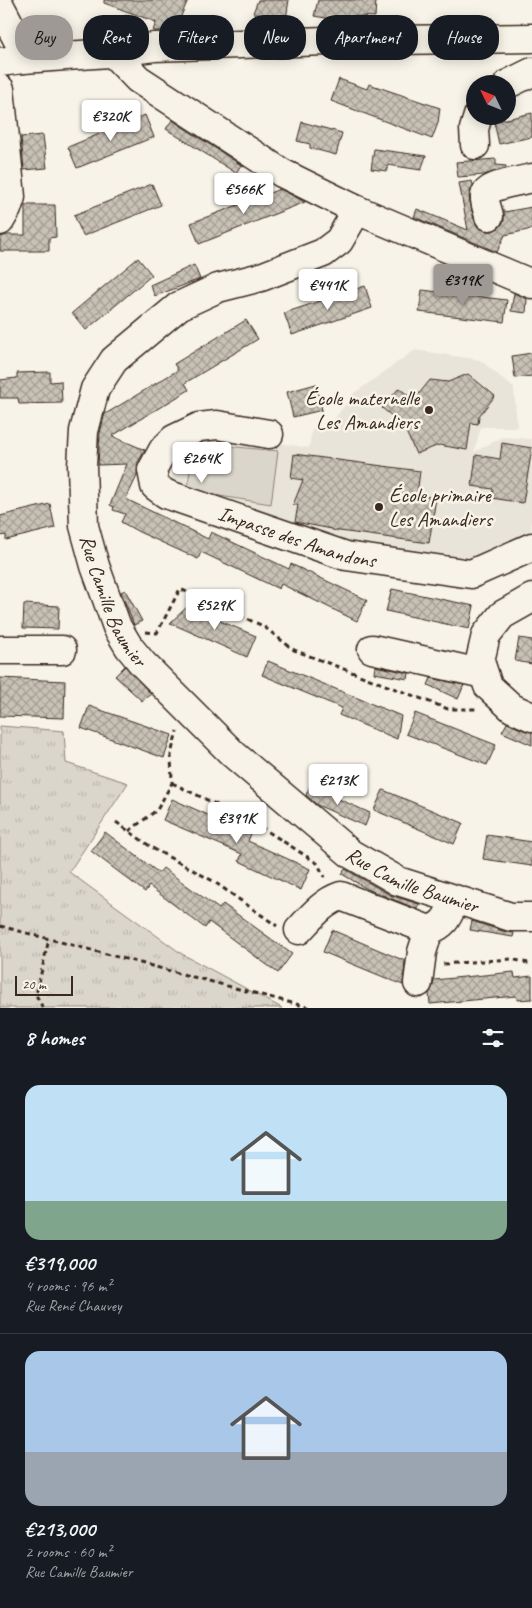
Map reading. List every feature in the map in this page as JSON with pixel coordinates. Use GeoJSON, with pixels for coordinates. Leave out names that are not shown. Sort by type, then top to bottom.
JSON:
{"type":"FeatureCollection","features":[{"type":"Feature","properties":{"kind":"street"},"geometry":{"type":"LineString","coordinates":[[0,6],[21,46],[11,60]]}},
{"type":"Feature","properties":{"kind":"street"},"geometry":{"type":"LineString","coordinates":[[149,48],[336,41],[532,38]]}},
{"type":"Feature","properties":{"kind":"street"},"geometry":{"type":"LineString","coordinates":[[154,47],[160,78],[169,100]]}},
{"type":"Feature","properties":{"kind":"street"},"geometry":{"type":"LineString","coordinates":[[11,60],[83,54]]}},
{"type":"Feature","properties":{"kind":"street"},"geometry":{"type":"LineString","coordinates":[[120,60],[138,79],[282,173],[357,210],[532,284]]}},
{"type":"Feature","properties":{"kind":"street"},"geometry":{"type":"LineString","coordinates":[[516,80],[532,72]]}},
{"type":"Feature","properties":{"kind":"street"},"geometry":{"type":"LineString","coordinates":[[0,89],[11,197],[0,221]]}},
{"type":"Feature","properties":{"kind":"street"},"geometry":{"type":"LineString","coordinates":[[475,125],[475,145]]}},
{"type":"Feature","properties":{"kind":"street"},"geometry":{"type":"LineString","coordinates":[[489,216],[484,197],[487,191],[493,187],[532,178]]}},
{"type":"Feature","properties":{"kind":"street","name":"Rue Camille Baumier"},"geometry":{"type":"LineString","coordinates":[[357,210],[339,241],[323,253],[261,277],[218,288],[179,306],[114,360],[96,389],[84,432],[82,466],[84,526],[95,566],[117,626],[123,636],[143,664],[233,754],[350,854],[398,881],[511,917],[532,917]]}},
{"type":"Feature","properties":{"kind":"street","name":"Impasse des Amandons"},"geometry":{"type":"LineString","coordinates":[[269,434],[217,425],[198,427],[174,439],[163,450],[152,470],[155,486],[166,494],[346,556],[471,574],[532,546]]}},
{"type":"Feature","properties":{"kind":"street"},"geometry":{"type":"LineString","coordinates":[[532,598],[502,615],[486,635],[480,662],[488,686],[512,708],[532,717]]}},
{"type":"Feature","properties":{"kind":"street"},"geometry":{"type":"LineString","coordinates":[[372,648],[484,674]]}},
{"type":"Feature","properties":{"kind":"street"},"geometry":{"type":"LineString","coordinates":[[0,650],[62,650]]}},
{"type":"Feature","properties":{"kind":"street"},"geometry":{"type":"LineString","coordinates":[[299,930],[330,900],[341,896],[428,930],[439,927],[446,920],[455,900]]}},
{"type":"Feature","properties":{"kind":"street"},"geometry":{"type":"LineString","coordinates":[[419,974],[428,930]]}},
{"type":"Feature","properties":{"kind":"path"},"geometry":{"type":"LineString","coordinates":[[123,636],[134,630],[157,633],[180,589],[263,626],[294,650],[448,709],[481,708],[505,701]]}},
{"type":"Feature","properties":{"kind":"path"},"geometry":{"type":"LineString","coordinates":[[129,831],[157,810],[172,783],[171,754],[177,731],[183,731],[197,718]]}},
{"type":"Feature","properties":{"kind":"path"},"geometry":{"type":"LineString","coordinates":[[172,783],[253,822],[317,863],[326,879],[330,900]]}},
{"type":"Feature","properties":{"kind":"path"},"geometry":{"type":"LineString","coordinates":[[116,822],[154,849],[213,881],[279,928],[291,932],[299,930]]}},
{"type":"Feature","properties":{"kind":"path"},"geometry":{"type":"LineString","coordinates":[[0,926],[311,1008]]}},
{"type":"Feature","properties":{"kind":"path"},"geometry":{"type":"LineString","coordinates":[[43,1008],[36,995],[49,939]]}},
{"type":"Feature","properties":{"kind":"path"},"geometry":{"type":"LineString","coordinates":[[419,974],[511,958],[528,963],[532,962]]}},
{"type":"Feature","properties":{"kind":"shaded area","name":"École primaire Les Amandiers"},"geometry":{"type":"Polygon","coordinates":[[[415,350],[480,360],[514,388],[517,427],[481,427],[474,452],[503,437],[532,439],[532,522],[529,542],[470,565],[346,547],[178,491],[171,481],[182,446],[221,434],[309,448],[312,429],[327,429],[353,394],[415,350]]]}},
{"type":"Feature","properties":{"kind":"green space"},"geometry":{"type":"Polygon","coordinates":[[[194,443],[278,451],[271,504],[187,491],[194,443]]]}},
{"type":"Feature","properties":{"kind":"green space"},"geometry":{"type":"Polygon","coordinates":[[[0,726],[64,731],[66,763],[128,783],[69,872],[182,954],[282,1008],[0,1008],[0,726]]]}},
{"type":"Feature","properties":{"kind":"building"},"geometry":{"type":"Polygon","coordinates":[[[104,0],[188,0],[181,15],[159,15],[159,31],[153,31],[156,22],[149,19],[149,15],[137,15],[104,3],[104,0]]]}},
{"type":"Feature","properties":{"kind":"building"},"geometry":{"type":"Polygon","coordinates":[[[258,0],[289,0],[287,15],[253,13],[258,0]]]}},
{"type":"Feature","properties":{"kind":"building"},"geometry":{"type":"Polygon","coordinates":[[[318,0],[376,0],[375,15],[314,16],[318,0]]]}},
{"type":"Feature","properties":{"kind":"building"},"geometry":{"type":"Polygon","coordinates":[[[339,79],[367,89],[369,84],[440,108],[438,123],[432,139],[331,101],[339,79]]]}},
{"type":"Feature","properties":{"kind":"building"},"geometry":{"type":"Polygon","coordinates":[[[532,113],[532,137],[499,144],[495,125],[516,125],[516,117],[532,113]]]}},
{"type":"Feature","properties":{"kind":"building"},"geometry":{"type":"Polygon","coordinates":[[[145,115],[154,137],[77,168],[68,147],[145,115]]]}},
{"type":"Feature","properties":{"kind":"building"},"geometry":{"type":"Polygon","coordinates":[[[172,120],[241,165],[236,173],[166,129],[172,120]]]}},
{"type":"Feature","properties":{"kind":"building"},"geometry":{"type":"Polygon","coordinates":[[[302,122],[342,133],[336,155],[310,148],[310,144],[297,141],[302,122]]]}},
{"type":"Feature","properties":{"kind":"building"},"geometry":{"type":"Polygon","coordinates":[[[43,135],[47,168],[24,170],[21,137],[43,135]]]}},
{"type":"Feature","properties":{"kind":"building"},"geometry":{"type":"Polygon","coordinates":[[[374,149],[426,156],[421,170],[388,165],[387,171],[371,169],[374,149]]]}},
{"type":"Feature","properties":{"kind":"building"},"geometry":{"type":"Polygon","coordinates":[[[496,159],[496,165],[506,166],[506,168],[484,175],[458,177],[456,162],[496,159]]]}},
{"type":"Feature","properties":{"kind":"building"},"geometry":{"type":"Polygon","coordinates":[[[472,181],[473,185],[469,195],[474,219],[478,227],[485,231],[493,231],[500,227],[504,221],[504,212],[532,207],[532,229],[505,235],[497,252],[414,217],[417,209],[468,230],[459,183],[472,181]]]}},
{"type":"Feature","properties":{"kind":"building"},"geometry":{"type":"Polygon","coordinates":[[[152,184],[161,205],[83,236],[74,215],[152,184]]]}},
{"type":"Feature","properties":{"kind":"building"},"geometry":{"type":"Polygon","coordinates":[[[280,189],[305,202],[199,244],[191,223],[280,189]]]}},
{"type":"Feature","properties":{"kind":"building"},"geometry":{"type":"Polygon","coordinates":[[[25,205],[55,205],[56,237],[49,238],[49,251],[0,251],[0,237],[25,235],[25,205]]]}},
{"type":"Feature","properties":{"kind":"building"},"geometry":{"type":"Polygon","coordinates":[[[138,258],[152,275],[86,330],[72,313],[138,258]]]}},
{"type":"Feature","properties":{"kind":"building"},"geometry":{"type":"Polygon","coordinates":[[[194,265],[200,279],[155,296],[150,285],[194,265]]]}},
{"type":"Feature","properties":{"kind":"building"},"geometry":{"type":"Polygon","coordinates":[[[365,286],[372,308],[292,335],[284,313],[365,286]]]}},
{"type":"Feature","properties":{"kind":"building"},"geometry":{"type":"Polygon","coordinates":[[[422,290],[507,300],[504,322],[419,312],[422,290]]]}},
{"type":"Feature","properties":{"kind":"building"},"geometry":{"type":"Polygon","coordinates":[[[514,293],[527,299],[526,313],[511,311],[514,293]]]}},
{"type":"Feature","properties":{"kind":"building"},"geometry":{"type":"Polygon","coordinates":[[[246,320],[258,339],[185,383],[189,390],[112,436],[145,450],[138,462],[137,476],[126,499],[208,539],[211,532],[289,569],[291,564],[367,600],[357,621],[281,584],[279,589],[201,552],[198,559],[139,532],[121,522],[125,514],[113,510],[114,507],[110,505],[127,464],[98,465],[100,433],[105,413],[178,370],[174,364],[246,320]]]}},
{"type":"Feature","properties":{"kind":"building"},"geometry":{"type":"Polygon","coordinates":[[[532,353],[532,376],[515,378],[512,356],[532,353]]]}},
{"type":"Feature","properties":{"kind":"building"},"geometry":{"type":"Polygon","coordinates":[[[50,372],[50,382],[61,381],[62,403],[19,404],[18,398],[0,398],[0,380],[17,378],[17,373],[50,372]]]}},
{"type":"Feature","properties":{"kind":"building"},"geometry":{"type":"Polygon","coordinates":[[[468,374],[495,396],[479,416],[478,424],[471,423],[467,450],[439,445],[416,454],[403,425],[382,408],[399,388],[414,400],[430,380],[448,382],[468,374]]]}},
{"type":"Feature","properties":{"kind":"building"},"geometry":{"type":"Polygon","coordinates":[[[316,384],[322,410],[293,417],[287,392],[316,384]]]}},
{"type":"Feature","properties":{"kind":"building"},"geometry":{"type":"Polygon","coordinates":[[[502,443],[532,448],[523,503],[492,498],[493,489],[472,486],[476,455],[500,459],[502,443]]]}},
{"type":"Feature","properties":{"kind":"building"},"geometry":{"type":"Polygon","coordinates":[[[294,454],[420,471],[417,495],[436,498],[429,543],[332,530],[295,522],[298,505],[293,505],[303,480],[291,478],[294,454]]]}},
{"type":"Feature","properties":{"kind":"building"},"geometry":{"type":"Polygon","coordinates":[[[50,504],[55,528],[6,540],[6,535],[0,536],[0,516],[50,504]]]}},
{"type":"Feature","properties":{"kind":"building"},"geometry":{"type":"Polygon","coordinates":[[[392,589],[474,606],[469,629],[386,611],[392,589]]]}},
{"type":"Feature","properties":{"kind":"building"},"geometry":{"type":"Polygon","coordinates":[[[125,590],[142,621],[134,625],[121,592],[125,590]]]}},
{"type":"Feature","properties":{"kind":"building"},"geometry":{"type":"Polygon","coordinates":[[[24,604],[59,606],[58,629],[23,628],[24,604]]]}},
{"type":"Feature","properties":{"kind":"building"},"geometry":{"type":"Polygon","coordinates":[[[187,607],[256,636],[247,657],[170,623],[187,607]]]}},
{"type":"Feature","properties":{"kind":"building"},"geometry":{"type":"Polygon","coordinates":[[[519,638],[532,640],[532,664],[515,661],[519,638]]]}},
{"type":"Feature","properties":{"kind":"building"},"geometry":{"type":"Polygon","coordinates":[[[268,661],[401,716],[397,739],[339,715],[342,708],[262,675],[268,661]]]}},
{"type":"Feature","properties":{"kind":"building"},"geometry":{"type":"Polygon","coordinates":[[[125,666],[151,694],[142,701],[115,676],[125,666]]]}},
{"type":"Feature","properties":{"kind":"building"},"geometry":{"type":"Polygon","coordinates":[[[375,666],[409,673],[408,679],[374,673],[375,666]]]}},
{"type":"Feature","properties":{"kind":"building"},"geometry":{"type":"Polygon","coordinates":[[[0,678],[65,681],[64,718],[0,716],[0,678]]]}},
{"type":"Feature","properties":{"kind":"building"},"geometry":{"type":"Polygon","coordinates":[[[431,678],[464,685],[458,699],[428,685],[431,678]]]}},
{"type":"Feature","properties":{"kind":"building"},"geometry":{"type":"Polygon","coordinates":[[[89,706],[172,735],[164,758],[81,728],[89,706]]]}},
{"type":"Feature","properties":{"kind":"building"},"geometry":{"type":"Polygon","coordinates":[[[415,713],[496,745],[487,765],[406,734],[415,713]]]}},
{"type":"Feature","properties":{"kind":"building"},"geometry":{"type":"Polygon","coordinates":[[[507,723],[532,732],[532,745],[502,732],[507,723]]]}},
{"type":"Feature","properties":{"kind":"building"},"geometry":{"type":"Polygon","coordinates":[[[310,786],[370,813],[365,826],[317,805],[306,795],[310,786]]]}},
{"type":"Feature","properties":{"kind":"building"},"geometry":{"type":"Polygon","coordinates":[[[383,790],[463,823],[454,844],[374,810],[383,790]]]}},
{"type":"Feature","properties":{"kind":"building"},"geometry":{"type":"Polygon","coordinates":[[[172,799],[251,834],[248,841],[310,869],[301,890],[239,861],[242,854],[163,820],[172,799]]]}},
{"type":"Feature","properties":{"kind":"building"},"geometry":{"type":"Polygon","coordinates":[[[105,832],[159,873],[163,868],[219,909],[223,904],[292,954],[278,973],[209,922],[205,928],[149,886],[145,892],[91,851],[105,832]]]}},
{"type":"Feature","properties":{"kind":"building"},"geometry":{"type":"Polygon","coordinates":[[[487,835],[532,842],[532,866],[483,859],[487,835]]]}},
{"type":"Feature","properties":{"kind":"building"},"geometry":{"type":"Polygon","coordinates":[[[345,869],[390,895],[419,904],[417,909],[367,889],[342,874],[345,869]]]}},
{"type":"Feature","properties":{"kind":"building"},"geometry":{"type":"Polygon","coordinates":[[[472,921],[514,933],[513,937],[470,930],[472,921]]]}},
{"type":"Feature","properties":{"kind":"building"},"geometry":{"type":"Polygon","coordinates":[[[332,930],[405,961],[403,985],[323,952],[332,930]]]}},
{"type":"Feature","properties":{"kind":"building"},"geometry":{"type":"Polygon","coordinates":[[[514,972],[515,978],[532,976],[532,999],[517,1000],[516,996],[430,1004],[429,994],[434,980],[514,972]]]}},
{"type":"Feature","properties":{"kind":"place","name":"École maternelle Les Amandiers"},"geometry":{"type":"Point","coordinates":[429,410]}},
{"type":"Feature","properties":{"kind":"place","name":"École primaire Les Amandiers"},"geometry":{"type":"Point","coordinates":[379,507]}}]}
